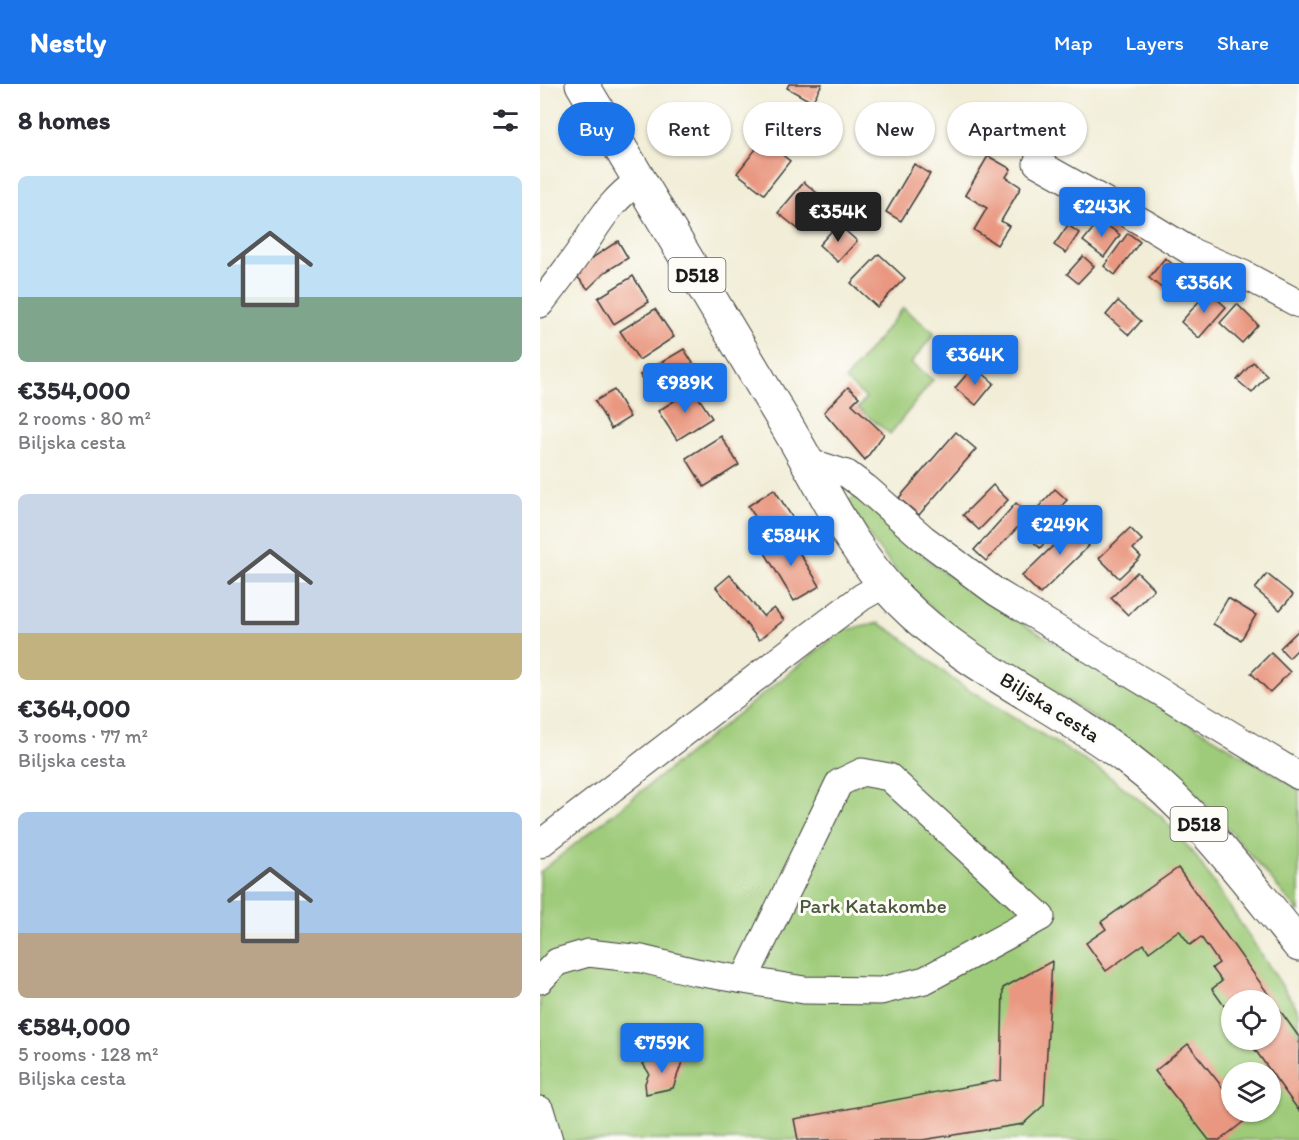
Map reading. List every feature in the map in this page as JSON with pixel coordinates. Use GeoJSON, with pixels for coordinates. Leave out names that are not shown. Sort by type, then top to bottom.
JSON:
{"type":"FeatureCollection","features":[{"type":"Feature","properties":{"kind":"main road","name":"Biljska cesta"},"geometry":{"type":"LineString","coordinates":[[582,84],[811,466],[852,540],[885,584],[914,614],[954,645],[1104,741],[1158,783],[1210,836],[1299,945]]}},
{"type":"Feature","properties":{"kind":"street"},"geometry":{"type":"LineString","coordinates":[[1037,163],[1192,252],[1243,274],[1299,304]]}},
{"type":"Feature","properties":{"kind":"street"},"geometry":{"type":"LineString","coordinates":[[540,304],[577,255],[606,210],[625,190],[640,180]]}},
{"type":"Feature","properties":{"kind":"street"},"geometry":{"type":"LineString","coordinates":[[811,466],[822,466],[847,474],[923,538],[996,592],[1299,776]]}},
{"type":"Feature","properties":{"kind":"street"},"geometry":{"type":"LineString","coordinates":[[540,843],[791,650],[862,597],[885,584]]}},
{"type":"Feature","properties":{"kind":"street"},"geometry":{"type":"LineString","coordinates":[[540,980],[557,962],[588,953],[642,959],[696,972],[744,980],[804,990],[881,991],[925,980],[1041,917],[889,777],[862,772],[839,783],[744,980]]}},
{"type":"Feature","properties":{"kind":"street"},"geometry":{"type":"LineString","coordinates":[[540,1110],[548,1140]]}},
{"type":"Feature","properties":{"kind":"green space"},"geometry":{"type":"Polygon","coordinates":[[[903,308],[935,333],[911,363],[933,380],[890,434],[858,408],[866,398],[845,380],[903,308]]]}},
{"type":"Feature","properties":{"kind":"green space"},"geometry":{"type":"Polygon","coordinates":[[[859,494],[935,566],[995,607],[1299,789],[1299,912],[1213,812],[1176,776],[1109,727],[972,642],[932,608],[900,575],[858,520],[848,501],[859,494]]]}},
{"type":"Feature","properties":{"kind":"green space","name":"Park Katakombe"},"geometry":{"type":"Polygon","coordinates":[[[879,623],[901,637],[955,681],[1105,773],[1162,817],[1195,855],[1299,1011],[1299,1140],[540,1140],[540,872],[842,631],[879,623]]]}},
{"type":"Feature","properties":{"kind":"building"},"geometry":{"type":"Polygon","coordinates":[[[789,84],[822,84],[812,102],[787,88],[789,84]]]}},
{"type":"Feature","properties":{"kind":"building"},"geometry":{"type":"Polygon","coordinates":[[[750,156],[784,156],[790,161],[764,194],[737,173],[750,156]]]}},
{"type":"Feature","properties":{"kind":"building"},"geometry":{"type":"Polygon","coordinates":[[[988,156],[1011,169],[1006,177],[1021,187],[1001,221],[1009,226],[997,245],[974,230],[987,208],[965,195],[988,156]]]}},
{"type":"Feature","properties":{"kind":"building"},"geometry":{"type":"Polygon","coordinates":[[[914,164],[930,174],[901,221],[886,212],[914,164]]]}},
{"type":"Feature","properties":{"kind":"building"},"geometry":{"type":"Polygon","coordinates":[[[804,182],[823,198],[798,229],[778,213],[804,182]]]}},
{"type":"Feature","properties":{"kind":"building"},"geometry":{"type":"Polygon","coordinates":[[[1100,220],[1120,235],[1104,257],[1083,241],[1100,220]]]}},
{"type":"Feature","properties":{"kind":"building"},"geometry":{"type":"Polygon","coordinates":[[[838,224],[857,241],[838,262],[819,245],[838,224]]]}},
{"type":"Feature","properties":{"kind":"building"},"geometry":{"type":"Polygon","coordinates":[[[1068,225],[1079,233],[1066,253],[1054,245],[1068,225]]]}},
{"type":"Feature","properties":{"kind":"building"},"geometry":{"type":"Polygon","coordinates":[[[1128,233],[1140,242],[1115,275],[1104,266],[1128,233]]]}},
{"type":"Feature","properties":{"kind":"building"},"geometry":{"type":"Polygon","coordinates":[[[618,241],[628,258],[605,272],[588,289],[575,274],[595,256],[618,241]]]}},
{"type":"Feature","properties":{"kind":"building"},"geometry":{"type":"Polygon","coordinates":[[[879,254],[905,278],[877,307],[851,283],[879,254]]]}},
{"type":"Feature","properties":{"kind":"building"},"geometry":{"type":"Polygon","coordinates":[[[1083,256],[1094,266],[1078,283],[1067,274],[1083,256]]]}},
{"type":"Feature","properties":{"kind":"building"},"geometry":{"type":"Polygon","coordinates":[[[1165,258],[1184,273],[1168,293],[1149,278],[1165,258]]]}},
{"type":"Feature","properties":{"kind":"building"},"geometry":{"type":"Polygon","coordinates":[[[633,276],[649,302],[614,324],[598,298],[633,276]]]}},
{"type":"Feature","properties":{"kind":"building"},"geometry":{"type":"Polygon","coordinates":[[[1208,291],[1226,307],[1199,338],[1181,322],[1208,291]]]}},
{"type":"Feature","properties":{"kind":"building"},"geometry":{"type":"Polygon","coordinates":[[[1118,301],[1141,321],[1129,335],[1106,315],[1118,301]]]}},
{"type":"Feature","properties":{"kind":"building"},"geometry":{"type":"Polygon","coordinates":[[[1237,304],[1258,325],[1242,343],[1220,323],[1237,304]]]}},
{"type":"Feature","properties":{"kind":"building"},"geometry":{"type":"Polygon","coordinates":[[[655,309],[674,337],[639,360],[620,331],[655,309]]]}},
{"type":"Feature","properties":{"kind":"building"},"geometry":{"type":"Polygon","coordinates":[[[684,349],[698,371],[653,398],[640,375],[684,349]]]}},
{"type":"Feature","properties":{"kind":"building"},"geometry":{"type":"Polygon","coordinates":[[[1253,362],[1267,375],[1252,393],[1237,380],[1253,362]]]}},
{"type":"Feature","properties":{"kind":"building"},"geometry":{"type":"Polygon","coordinates":[[[974,366],[994,383],[976,405],[955,388],[974,366]]]}},
{"type":"Feature","properties":{"kind":"building"},"geometry":{"type":"Polygon","coordinates":[[[848,387],[859,397],[852,404],[884,434],[865,460],[824,412],[848,387]]]}},
{"type":"Feature","properties":{"kind":"building"},"geometry":{"type":"Polygon","coordinates":[[[693,389],[712,418],[677,440],[658,411],[693,389]]]}},
{"type":"Feature","properties":{"kind":"building"},"geometry":{"type":"Polygon","coordinates":[[[614,390],[630,417],[611,429],[595,401],[614,390]]]}},
{"type":"Feature","properties":{"kind":"building"},"geometry":{"type":"Polygon","coordinates":[[[956,432],[976,449],[919,515],[899,498],[956,432]]]}},
{"type":"Feature","properties":{"kind":"building"},"geometry":{"type":"Polygon","coordinates":[[[721,436],[739,465],[704,487],[686,458],[721,436]]]}},
{"type":"Feature","properties":{"kind":"building"},"geometry":{"type":"Polygon","coordinates":[[[993,485],[1008,500],[979,530],[963,515],[993,485]]]}},
{"type":"Feature","properties":{"kind":"building"},"geometry":{"type":"Polygon","coordinates":[[[774,489],[794,520],[768,536],[748,506],[774,489]]]}},
{"type":"Feature","properties":{"kind":"building"},"geometry":{"type":"Polygon","coordinates":[[[1055,489],[1067,500],[1048,520],[1058,529],[1040,548],[1019,528],[1055,489]]]}},
{"type":"Feature","properties":{"kind":"building"},"geometry":{"type":"Polygon","coordinates":[[[1016,503],[1029,515],[986,561],[974,550],[1016,503]]]}},
{"type":"Feature","properties":{"kind":"building"},"geometry":{"type":"Polygon","coordinates":[[[1088,512],[1097,521],[1080,537],[1089,546],[1040,594],[1022,576],[1088,512]]]}},
{"type":"Feature","properties":{"kind":"building"},"geometry":{"type":"Polygon","coordinates":[[[1130,528],[1142,540],[1133,549],[1141,557],[1119,578],[1099,558],[1130,528]]]}},
{"type":"Feature","properties":{"kind":"building"},"geometry":{"type":"Polygon","coordinates":[[[787,533],[820,586],[794,601],[762,548],[787,533]]]}},
{"type":"Feature","properties":{"kind":"building"},"geometry":{"type":"Polygon","coordinates":[[[1137,572],[1154,589],[1128,615],[1111,598],[1137,572]]]}},
{"type":"Feature","properties":{"kind":"building"},"geometry":{"type":"Polygon","coordinates":[[[1267,574],[1293,595],[1280,610],[1255,589],[1267,574]]]}},
{"type":"Feature","properties":{"kind":"building"},"geometry":{"type":"Polygon","coordinates":[[[730,575],[763,616],[774,608],[784,620],[759,640],[716,587],[730,575]]]}},
{"type":"Feature","properties":{"kind":"building"},"geometry":{"type":"Polygon","coordinates":[[[1228,598],[1256,615],[1241,640],[1213,624],[1228,598]]]}},
{"type":"Feature","properties":{"kind":"building"},"geometry":{"type":"Polygon","coordinates":[[[1299,630],[1299,648],[1289,658],[1280,648],[1299,630]]]}},
{"type":"Feature","properties":{"kind":"building"},"geometry":{"type":"Polygon","coordinates":[[[1271,653],[1290,672],[1270,692],[1251,673],[1271,653]]]}},
{"type":"Feature","properties":{"kind":"building"},"geometry":{"type":"Polygon","coordinates":[[[1178,868],[1265,990],[1221,990],[1221,1002],[1212,989],[1222,981],[1212,968],[1219,963],[1201,937],[1190,945],[1179,930],[1149,952],[1144,944],[1106,971],[1086,943],[1106,929],[1101,922],[1178,868]]]}},
{"type":"Feature","properties":{"kind":"building"},"geometry":{"type":"Polygon","coordinates":[[[1052,961],[1044,1105],[1023,1124],[922,1140],[798,1140],[794,1119],[1001,1080],[1003,988],[1052,961]]]}},
{"type":"Feature","properties":{"kind":"building"},"geometry":{"type":"Polygon","coordinates":[[[1281,1012],[1299,1037],[1299,1111],[1281,1086],[1281,1062],[1264,1062],[1255,1050],[1281,1050],[1281,1012]]]}},
{"type":"Feature","properties":{"kind":"building"},"geometry":{"type":"Polygon","coordinates":[[[1188,1044],[1221,1085],[1221,1122],[1243,1122],[1220,1140],[1209,1140],[1155,1071],[1188,1044]]]}},
{"type":"Feature","properties":{"kind":"building"},"geometry":{"type":"Polygon","coordinates":[[[654,1055],[662,1062],[671,1057],[683,1059],[673,1088],[646,1094],[645,1083],[649,1073],[643,1064],[654,1055]]]}}]}
